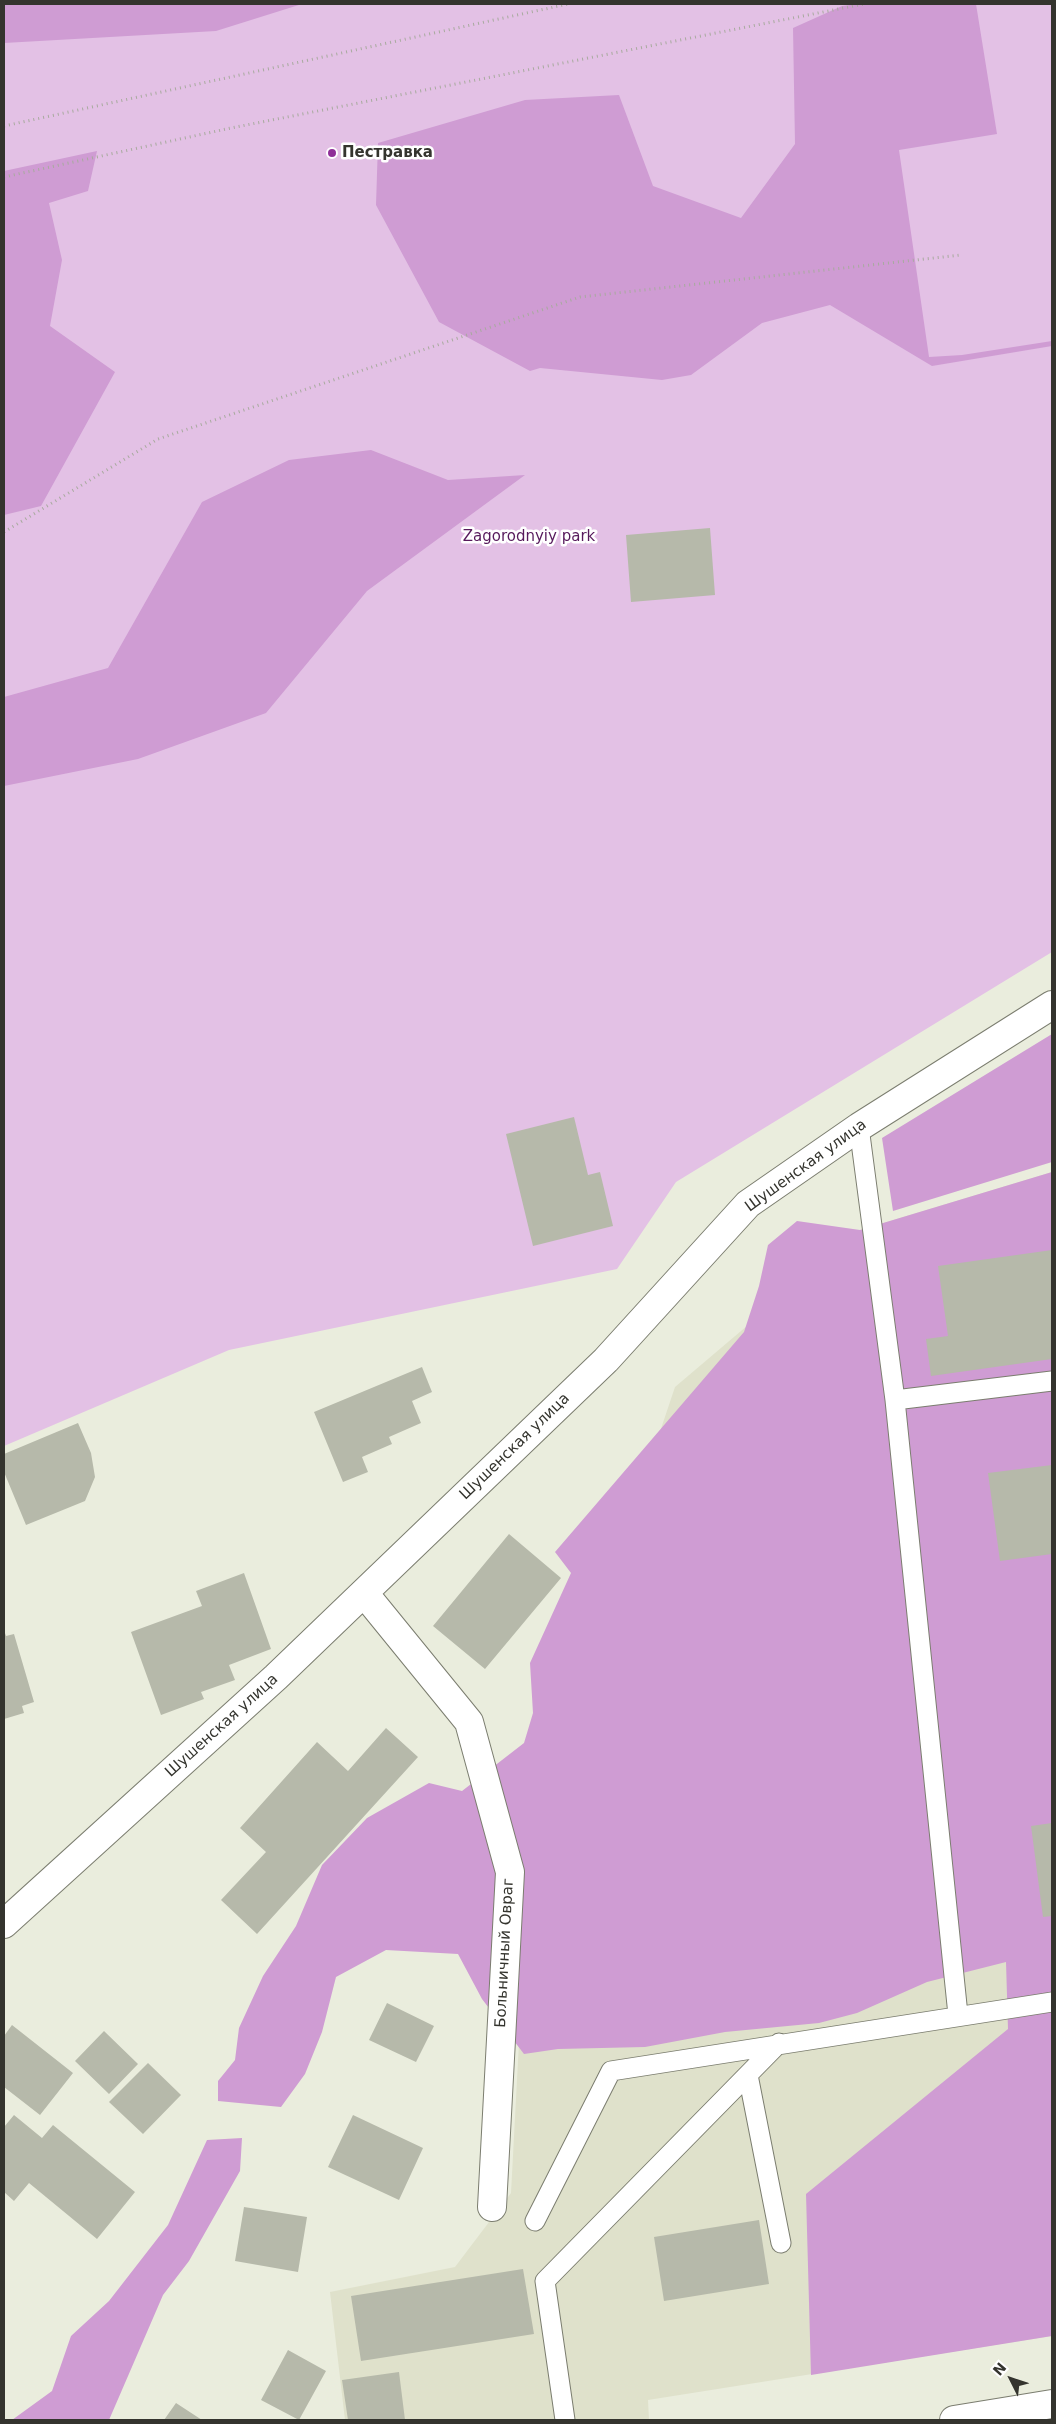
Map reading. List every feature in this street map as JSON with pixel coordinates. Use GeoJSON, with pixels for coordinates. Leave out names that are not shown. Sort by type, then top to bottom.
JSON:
{"type":"FeatureCollection","features":[{"type":"Feature","properties":{"kind":"street","name":"Шушенская улица"},"geometry":{"type":"LineString","coordinates":[[4,1924],[276,1678],[606,1360],[748,1204],[859,1127],[1052,1005]]}},
{"type":"Feature","properties":{"kind":"street","name":"Больничный Овраг"},"geometry":{"type":"LineString","coordinates":[[364,1593],[470,1722],[510,1872],[492,2207]]}},
{"type":"Feature","properties":{"kind":"street"},"geometry":{"type":"LineString","coordinates":[[954,2420],[1052,2404]]}},
{"type":"Feature","properties":{"kind":"lane"},"geometry":{"type":"LineString","coordinates":[[859,1127],[894,1400],[958,2015]]}},
{"type":"Feature","properties":{"kind":"lane"},"geometry":{"type":"LineString","coordinates":[[894,1400],[1052,1381]]}},
{"type":"Feature","properties":{"kind":"lane"},"geometry":{"type":"LineString","coordinates":[[535,2221],[612,2071],[779,2043],[1052,2002]]}},
{"type":"Feature","properties":{"kind":"lane"},"geometry":{"type":"LineString","coordinates":[[565,2420],[545,2281],[779,2043]]}},
{"type":"Feature","properties":{"kind":"lane"},"geometry":{"type":"LineString","coordinates":[[748,2075],[781,2243]]}},
{"type":"Feature","properties":{"kind":"path"},"geometry":{"type":"LineString","coordinates":[[4,126],[568,4]]}},
{"type":"Feature","properties":{"kind":"path"},"geometry":{"type":"LineString","coordinates":[[4,177],[240,126],[864,4]]}},
{"type":"Feature","properties":{"kind":"path"},"geometry":{"type":"LineString","coordinates":[[4,532],[158,439],[580,297],[961,255]]}},
{"type":"Feature","properties":{"kind":"shaded area"},"geometry":{"type":"Polygon","coordinates":[[[4,4],[302,4],[216,31],[4,43],[4,4]]]}},
{"type":"Feature","properties":{"kind":"shaded area"},"geometry":{"type":"Polygon","coordinates":[[[857,4],[976,4],[997,134],[899,150],[929,357],[962,355],[1052,341],[1052,346],[932,366],[830,305],[762,323],[691,375],[662,380],[540,368],[530,371],[439,322],[376,205],[378,143],[525,100],[619,95],[653,186],[741,218],[795,144],[793,28],[842,6],[857,4]]]}},
{"type":"Feature","properties":{"kind":"shaded area"},"geometry":{"type":"Polygon","coordinates":[[[97,151],[88,191],[49,203],[62,260],[50,326],[115,372],[41,506],[4,515],[4,171],[97,151]]]}},
{"type":"Feature","properties":{"kind":"shaded area"},"geometry":{"type":"Polygon","coordinates":[[[371,450],[448,480],[525,475],[367,591],[266,713],[138,759],[4,786],[4,697],[108,668],[202,502],[289,460],[371,450]]]}},
{"type":"Feature","properties":{"kind":"shaded area"},"geometry":{"type":"Polygon","coordinates":[[[1052,1034],[1052,1162],[893,1211],[882,1138],[1052,1034]]]}},
{"type":"Feature","properties":{"kind":"shaded area"},"geometry":{"type":"Polygon","coordinates":[[[1052,1172],[1052,2336],[648,2400],[649,2420],[345,2420],[330,2292],[455,2267],[511,2193],[531,1816],[675,1387],[860,1230],[1052,1172]]]}},
{"type":"Feature","properties":{"kind":"shaded area"},"geometry":{"type":"Polygon","coordinates":[[[1052,1172],[1052,2336],[811,2375],[806,2194],[1008,2029],[1006,1962],[927,1982],[857,2013],[819,2023],[725,2032],[645,2047],[558,2049],[524,2054],[482,1999],[458,1954],[386,1950],[336,1977],[322,2032],[305,2074],[281,2107],[218,2101],[218,2081],[235,2060],[239,2028],[263,1976],[296,1926],[322,1865],[367,1818],[429,1783],[462,1791],[524,1743],[533,1713],[530,1663],[571,1573],[555,1552],[744,1332],[759,1286],[768,1245],[797,1221],[860,1230],[1052,1172]]]}},
{"type":"Feature","properties":{"kind":"shaded area"},"geometry":{"type":"Polygon","coordinates":[[[242,2138],[240,2171],[189,2261],[163,2295],[109,2420],[12,2420],[52,2391],[71,2336],[109,2301],[168,2225],[207,2140],[242,2138]]]}},
{"type":"Feature","properties":{"kind":"green space","name":"Zagorodnyiy park"},"geometry":{"type":"Polygon","coordinates":[[[4,4],[1052,4],[1052,952],[676,1182],[617,1269],[229,1350],[4,1446],[4,4]]]}},
{"type":"Feature","properties":{"kind":"building"},"geometry":{"type":"Polygon","coordinates":[[[710,528],[715,595],[631,602],[626,535],[710,528]]]}},
{"type":"Feature","properties":{"kind":"building"},"geometry":{"type":"Polygon","coordinates":[[[574,1117],[588,1175],[600,1172],[613,1226],[533,1246],[506,1134],[574,1117]]]}},
{"type":"Feature","properties":{"kind":"building"},"geometry":{"type":"Polygon","coordinates":[[[1052,1250],[1052,1359],[931,1376],[926,1339],[948,1336],[938,1266],[1052,1250]]]}},
{"type":"Feature","properties":{"kind":"building"},"geometry":{"type":"Polygon","coordinates":[[[422,1367],[432,1392],[412,1401],[421,1423],[389,1437],[392,1444],[362,1457],[368,1472],[343,1482],[314,1412],[422,1367]]]}},
{"type":"Feature","properties":{"kind":"building"},"geometry":{"type":"Polygon","coordinates":[[[78,1423],[91,1453],[95,1477],[85,1501],[26,1525],[4,1472],[4,1454],[78,1423]]]}},
{"type":"Feature","properties":{"kind":"building"},"geometry":{"type":"Polygon","coordinates":[[[1052,1465],[1052,1554],[1000,1561],[988,1473],[1052,1465]]]}},
{"type":"Feature","properties":{"kind":"building"},"geometry":{"type":"Polygon","coordinates":[[[509,1534],[561,1578],[485,1669],[433,1626],[509,1534]]]}},
{"type":"Feature","properties":{"kind":"building"},"geometry":{"type":"Polygon","coordinates":[[[244,1573],[271,1649],[229,1665],[235,1680],[201,1692],[204,1699],[161,1715],[131,1632],[202,1606],[196,1591],[244,1573]]]}},
{"type":"Feature","properties":{"kind":"building"},"geometry":{"type":"Polygon","coordinates":[[[4,1630],[6,1636],[14,1634],[34,1702],[22,1706],[24,1713],[4,1719],[4,1630]]]}},
{"type":"Feature","properties":{"kind":"building"},"geometry":{"type":"Polygon","coordinates":[[[386,1728],[418,1757],[257,1934],[221,1900],[266,1852],[240,1828],[317,1742],[348,1771],[386,1728]]]}},
{"type":"Feature","properties":{"kind":"building"},"geometry":{"type":"Polygon","coordinates":[[[1052,1823],[1052,1916],[1043,1917],[1031,1826],[1052,1823]]]}},
{"type":"Feature","properties":{"kind":"building"},"geometry":{"type":"Polygon","coordinates":[[[387,2003],[434,2026],[416,2062],[369,2040],[387,2003]]]}},
{"type":"Feature","properties":{"kind":"building"},"geometry":{"type":"Polygon","coordinates":[[[12,2025],[73,2073],[40,2115],[4,2087],[4,2036],[12,2025]]]}},
{"type":"Feature","properties":{"kind":"building"},"geometry":{"type":"Polygon","coordinates":[[[104,2031],[138,2064],[109,2094],[75,2061],[104,2031]]]}},
{"type":"Feature","properties":{"kind":"building"},"geometry":{"type":"Polygon","coordinates":[[[148,2063],[181,2095],[143,2134],[109,2102],[148,2063]]]}},
{"type":"Feature","properties":{"kind":"building"},"geometry":{"type":"Polygon","coordinates":[[[14,2115],[42,2138],[53,2125],[135,2192],[97,2239],[29,2183],[14,2201],[4,2192],[4,2127],[14,2115]]]}},
{"type":"Feature","properties":{"kind":"building"},"geometry":{"type":"Polygon","coordinates":[[[353,2115],[423,2148],[399,2200],[328,2167],[353,2115]]]}},
{"type":"Feature","properties":{"kind":"building"},"geometry":{"type":"Polygon","coordinates":[[[244,2207],[307,2217],[298,2272],[235,2261],[244,2207]]]}},
{"type":"Feature","properties":{"kind":"building"},"geometry":{"type":"Polygon","coordinates":[[[759,2220],[769,2284],[664,2301],[654,2237],[759,2220]]]}},
{"type":"Feature","properties":{"kind":"building"},"geometry":{"type":"Polygon","coordinates":[[[523,2269],[534,2334],[361,2361],[351,2296],[523,2269]]]}},
{"type":"Feature","properties":{"kind":"building"},"geometry":{"type":"Polygon","coordinates":[[[288,2350],[326,2371],[299,2420],[261,2400],[288,2350]]]}},
{"type":"Feature","properties":{"kind":"building"},"geometry":{"type":"Polygon","coordinates":[[[399,2372],[405,2420],[348,2420],[342,2380],[399,2372]]]}},
{"type":"Feature","properties":{"kind":"building"},"geometry":{"type":"Polygon","coordinates":[[[176,2403],[202,2420],[164,2420],[176,2403]]]}},
{"type":"Feature","properties":{"kind":"place","name":"Пестравка"},"geometry":{"type":"Point","coordinates":[332,153]}}]}
